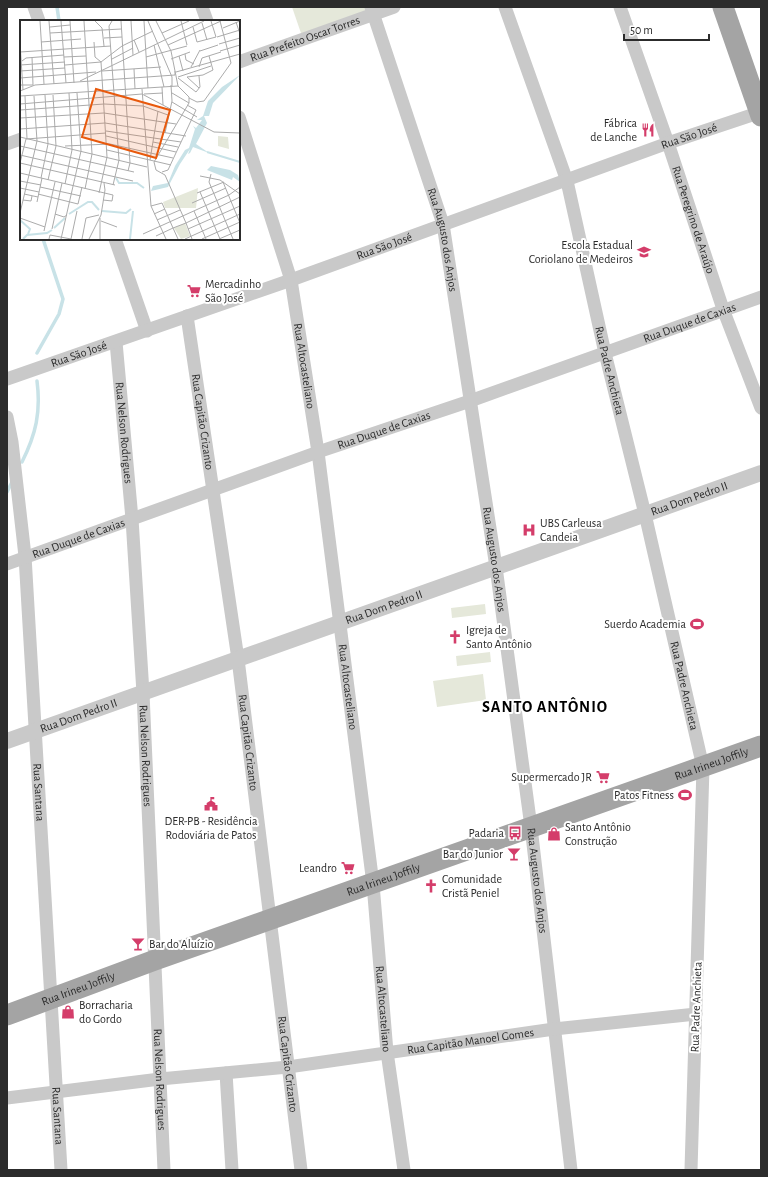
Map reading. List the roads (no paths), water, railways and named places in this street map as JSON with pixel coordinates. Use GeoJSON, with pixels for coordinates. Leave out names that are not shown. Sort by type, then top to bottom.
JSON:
{"type":"FeatureCollection","features":[{"type":"Feature","properties":{"kind":"main road"},"geometry":{"type":"LineString","coordinates":[[723,7],[761,113]]}},
{"type":"Feature","properties":{"kind":"main road","name":"Rua Irineu Joffily"},"geometry":{"type":"LineString","coordinates":[[7,1015],[155,960],[761,746]]}},
{"type":"Feature","properties":{"kind":"street"},"geometry":{"type":"LineString","coordinates":[[34,7],[39,20]]}},
{"type":"Feature","properties":{"kind":"street"},"geometry":{"type":"LineString","coordinates":[[202,7],[207,20]]}},
{"type":"Feature","properties":{"kind":"street","name":"Rua Prefeito Oscar Torres"},"geometry":{"type":"LineString","coordinates":[[240,62],[373,11],[394,7]]}},
{"type":"Feature","properties":{"kind":"street","name":"Rua Padre Anchieta"},"geometry":{"type":"LineString","coordinates":[[505,7],[567,181],[605,353],[645,514],[703,767],[691,1170]]}},
{"type":"Feature","properties":{"kind":"street","name":"Rua Peregrino de Araújo"},"geometry":{"type":"LineString","coordinates":[[620,7],[668,143],[723,309],[761,408]]}},
{"type":"Feature","properties":{"kind":"street","name":"Rua Augusto dos Anjos"},"geometry":{"type":"LineString","coordinates":[[373,11],[443,224],[496,567],[531,828],[570,1170]]}},
{"type":"Feature","properties":{"kind":"street","name":"Rua São José"},"geometry":{"type":"LineString","coordinates":[[7,379],[291,280],[443,224],[567,181],[668,143],[761,113]]}},
{"type":"Feature","properties":{"kind":"street","name":"Rua Altocasteliano"},"geometry":{"type":"LineString","coordinates":[[240,120],[291,280],[318,452],[373,884],[387,1052],[404,1170]]}},
{"type":"Feature","properties":{"kind":"street"},"geometry":{"type":"LineString","coordinates":[[7,144],[20,139]]}},
{"type":"Feature","properties":{"kind":"street"},"geometry":{"type":"LineString","coordinates":[[115,240],[147,331]]}},
{"type":"Feature","properties":{"kind":"street","name":"Rua Duque de Caxias"},"geometry":{"type":"LineString","coordinates":[[7,564],[25,556],[213,491],[318,452],[470,401],[723,309],[761,297]]}},
{"type":"Feature","properties":{"kind":"street","name":"Rua Capitão Crizanto"},"geometry":{"type":"LineString","coordinates":[[187,316],[238,659],[301,1170]]}},
{"type":"Feature","properties":{"kind":"street","name":"Rua Nelson Rodrigues"},"geometry":{"type":"LineString","coordinates":[[116,342],[132,519],[144,693],[164,1170]]}},
{"type":"Feature","properties":{"kind":"street","name":"Rua Santana"},"geometry":{"type":"LineString","coordinates":[[7,417],[12,442],[25,556],[61,1170]]}},
{"type":"Feature","properties":{"kind":"street","name":"Rua Dom Pedro II"},"geometry":{"type":"LineString","coordinates":[[7,741],[761,473]]}},
{"type":"Feature","properties":{"kind":"street","name":"Rua Capitão Manoel Gomes"},"geometry":{"type":"LineString","coordinates":[[7,1098],[160,1079],[288,1067],[554,1029],[696,1014]]}},
{"type":"Feature","properties":{"kind":"street"},"geometry":{"type":"LineString","coordinates":[[226,1073],[232,1170]]}},
{"type":"Feature","properties":{"kind":"waterway"},"geometry":{"type":"LineString","coordinates":[[57,7],[59,20]]}},
{"type":"Feature","properties":{"kind":"waterway"},"geometry":{"type":"LineString","coordinates":[[37,353],[59,314],[63,299],[43,240]]}},
{"type":"Feature","properties":{"kind":"waterway"},"geometry":{"type":"LineString","coordinates":[[22,462],[31,442],[38,413],[37,381]]}},
{"type":"Feature","properties":{"kind":"waterway"},"geometry":{"type":"LineString","coordinates":[[7,492],[12,482]]}},
{"type":"Feature","properties":{"kind":"place","name":"Fábrica de Lanche"},"geometry":{"type":"Point","coordinates":[648,130]}},
{"type":"Feature","properties":{"kind":"place","name":"Escola Estadual Coriolano de Medeiros"},"geometry":{"type":"Point","coordinates":[644,252]}},
{"type":"Feature","properties":{"kind":"place","name":"Mercadinho São José"},"geometry":{"type":"Point","coordinates":[194,291]}},
{"type":"Feature","properties":{"kind":"place","name":"UBS Carleusa Candeia"},"geometry":{"type":"Point","coordinates":[529,530]}},
{"type":"Feature","properties":{"kind":"place","name":"Suerdo Academia"},"geometry":{"type":"Point","coordinates":[697,624]}},
{"type":"Feature","properties":{"kind":"place","name":"Igreja de Santo Antônio"},"geometry":{"type":"Point","coordinates":[455,637]}},
{"type":"Feature","properties":{"kind":"place","name":"Supermercado JR"},"geometry":{"type":"Point","coordinates":[603,777]}},
{"type":"Feature","properties":{"kind":"place","name":"Patos Fitness"},"geometry":{"type":"Point","coordinates":[685,795]}},
{"type":"Feature","properties":{"kind":"place","name":"DER-PB - Residência Rodoviária de Patos"},"geometry":{"type":"Point","coordinates":[211,804]}},
{"type":"Feature","properties":{"kind":"place","name":"Padaria"},"geometry":{"type":"Point","coordinates":[515,833]}},
{"type":"Feature","properties":{"kind":"place","name":"Santo Antônio Construção"},"geometry":{"type":"Point","coordinates":[554,834]}},
{"type":"Feature","properties":{"kind":"place","name":"Bar do Junior"},"geometry":{"type":"Point","coordinates":[514,854]}},
{"type":"Feature","properties":{"kind":"place","name":"Leandro"},"geometry":{"type":"Point","coordinates":[348,868]}},
{"type":"Feature","properties":{"kind":"place","name":"Comunidade Cristã Peniel"},"geometry":{"type":"Point","coordinates":[431,886]}},
{"type":"Feature","properties":{"kind":"place","name":"Bar do Aluízio"},"geometry":{"type":"Point","coordinates":[138,944]}},
{"type":"Feature","properties":{"kind":"place","name":"Borracharia do Gordo"},"geometry":{"type":"Point","coordinates":[68,1012]}},
{"type":"Feature","properties":{"kind":"district","name":"SANTO ANTÔNIO"},"geometry":{"type":"Point","coordinates":[545,706]}}]}
